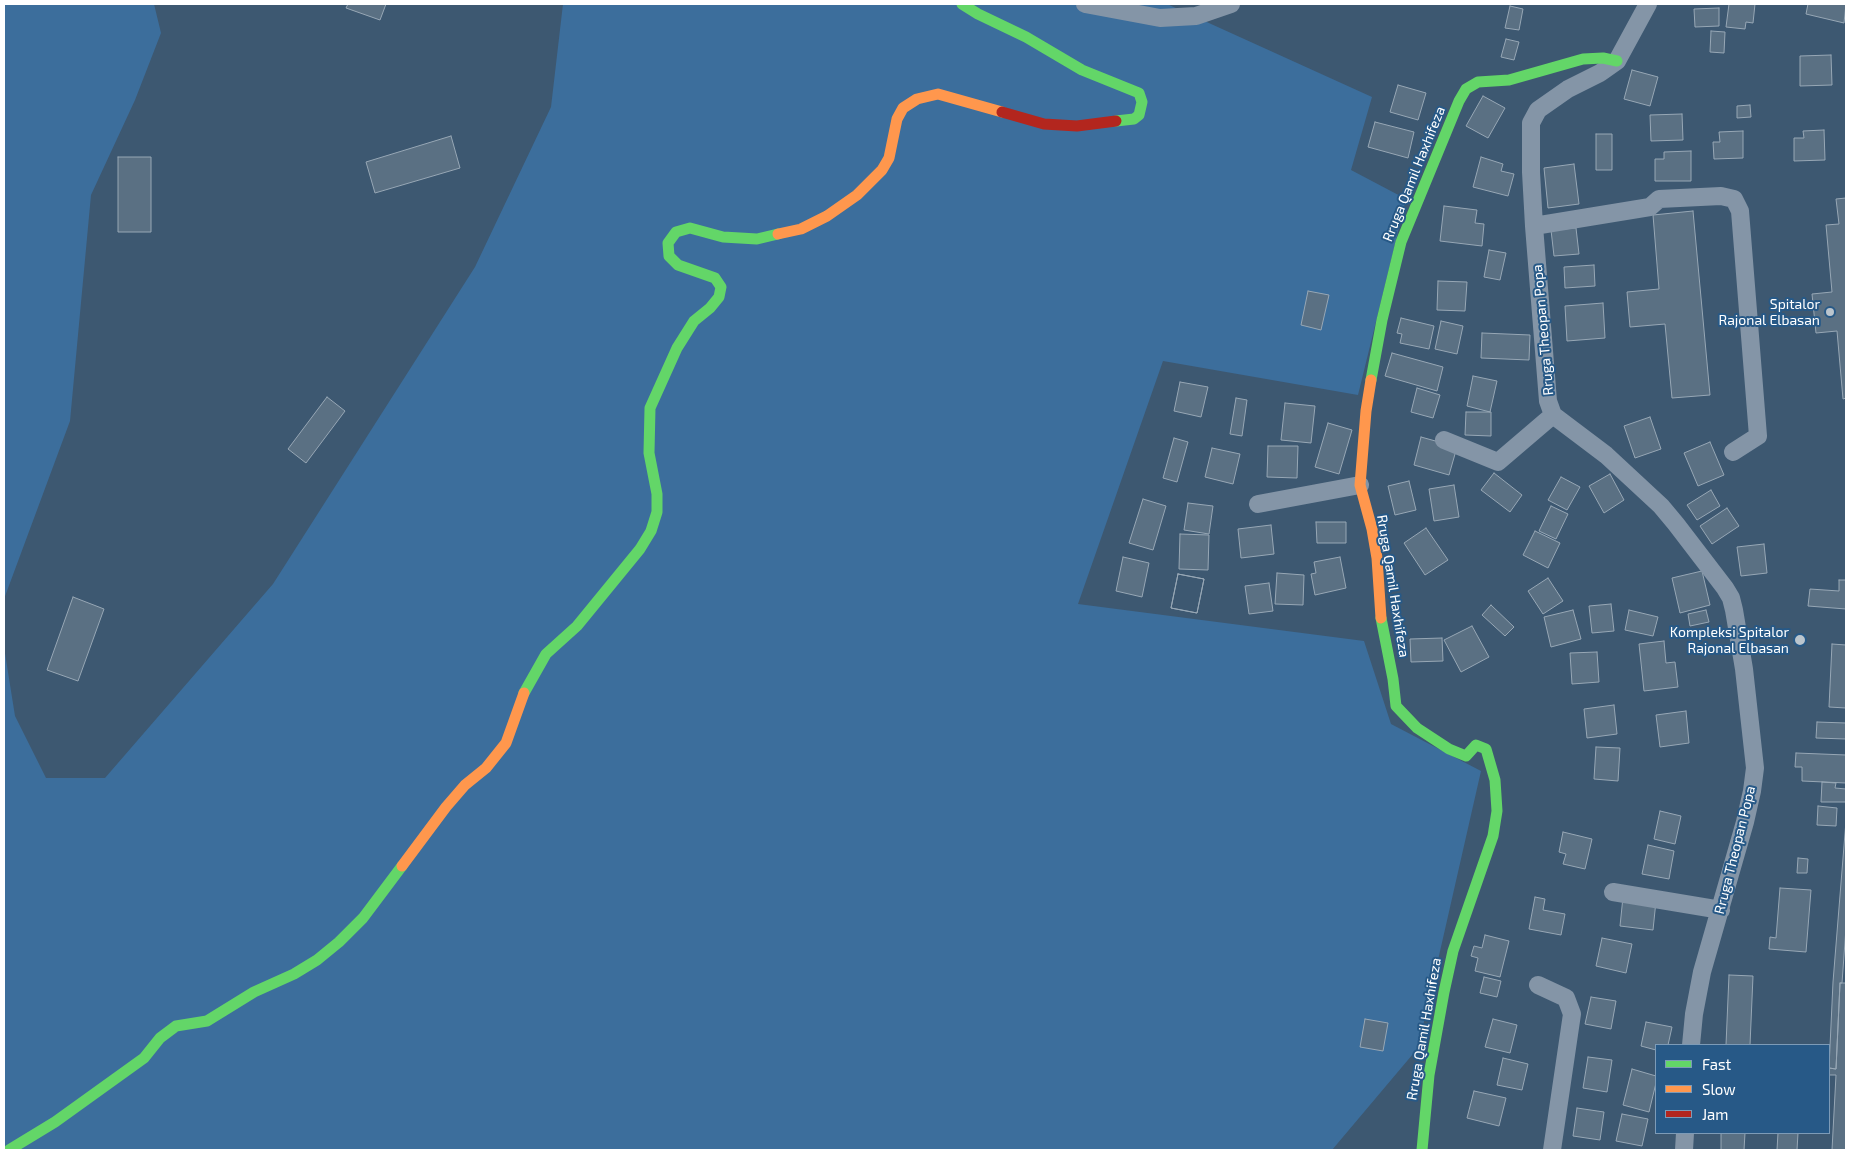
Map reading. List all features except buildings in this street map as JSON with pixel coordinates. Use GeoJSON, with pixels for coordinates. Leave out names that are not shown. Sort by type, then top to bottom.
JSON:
{"type":"FeatureCollection","features":[{"type":"Feature","properties":{"kind":"street"},"geometry":{"type":"LineString","coordinates":[[9,1150],[55,1122],[144,1058],[160,1038],[176,1026],[207,1020],[254,992],[294,974],[317,960],[339,942],[363,918],[446,807],[465,785],[486,768],[506,743],[524,692],[546,654],[577,626],[640,549],[651,531],[657,512],[657,494],[650,453],[650,408],[677,348],[694,321],[710,308],[719,297],[721,287],[715,278],[678,265],[669,256],[668,243],[676,232],[690,228],[723,237],[758,238],[800,229],[827,216],[857,194],[882,170],[889,158],[897,119],[903,108],[917,100],[938,94],[1044,124],[1077,126],[1134,119],[1139,115],[1142,102],[1138,93],[1082,70],[1026,37],[978,14],[962,4]]}},
{"type":"Feature","properties":{"kind":"street"},"geometry":{"type":"LineString","coordinates":[[1085,4],[1160,18],[1196,16],[1231,4]]}},
{"type":"Feature","properties":{"kind":"street"},"geometry":{"type":"LineString","coordinates":[[1618,62],[1648,4]]}},
{"type":"Feature","properties":{"kind":"street","name":"Rruga Qamil Haxhifeza"},"geometry":{"type":"LineString","coordinates":[[1422,1150],[1429,1075],[1444,992],[1454,951],[1493,836],[1497,811],[1495,780],[1486,749],[1476,745],[1466,756],[1449,749],[1417,728],[1396,706],[1393,679],[1380,615],[1377,558],[1372,529],[1360,485],[1366,411],[1374,363],[1382,320],[1401,242],[1459,101],[1466,89],[1478,82],[1509,80],[1583,59],[1603,58],[1618,62]]}},
{"type":"Feature","properties":{"kind":"street","name":"Rruga Theopan Popa"},"geometry":{"type":"LineString","coordinates":[[1618,62],[1600,74],[1568,89],[1538,110],[1531,122],[1534,226],[1548,401],[1553,415],[1606,455],[1661,506],[1731,598],[1744,669],[1755,768],[1745,822],[1702,972],[1694,1014],[1691,1044]]}},
{"type":"Feature","properties":{"kind":"street"},"geometry":{"type":"LineString","coordinates":[[1534,226],[1650,207],[1659,199],[1721,196],[1734,199],[1740,210],[1758,436],[1733,452]]}},
{"type":"Feature","properties":{"kind":"street"},"geometry":{"type":"LineString","coordinates":[[1444,440],[1498,462],[1553,415]]}},
{"type":"Feature","properties":{"kind":"street"},"geometry":{"type":"LineString","coordinates":[[1258,504],[1360,485]]}},
{"type":"Feature","properties":{"kind":"street"},"geometry":{"type":"LineString","coordinates":[[1613,892],[1721,910]]}},
{"type":"Feature","properties":{"kind":"street"},"geometry":{"type":"LineString","coordinates":[[1538,985],[1566,998],[1572,1014],[1552,1150]]}},
{"type":"Feature","properties":{"kind":"street"},"geometry":{"type":"LineString","coordinates":[[1684,1150],[1685,1134]]}},
{"type":"Feature","properties":{"kind":"shaded area"},"geometry":{"type":"Polygon","coordinates":[[[4,4],[154,4],[161,33],[135,100],[91,195],[70,421],[4,599],[4,4]]]}},
{"type":"Feature","properties":{"kind":"shaded area"},"geometry":{"type":"Polygon","coordinates":[[[563,4],[1167,4],[1372,97],[1351,170],[1406,199],[1358,395],[1163,361],[1078,604],[1364,641],[1391,724],[1481,771],[1418,1048],[1332,1150],[4,1150],[4,647],[15,716],[46,778],[105,778],[273,584],[475,267],[551,107],[563,4]]]}},
{"type":"Feature","properties":{"kind":"traffic: fast"},"geometry":{"type":"LineString","coordinates":[[962,4],[978,14],[1026,37],[1082,70],[1139,93],[1142,102],[1139,115],[1134,119],[1116,121]]}},
{"type":"Feature","properties":{"kind":"traffic: fast"},"geometry":{"type":"LineString","coordinates":[[1371,380],[1382,320],[1401,242],[1459,101],[1466,89],[1478,82],[1509,80],[1583,59],[1603,58],[1617,61]]}},
{"type":"Feature","properties":{"kind":"traffic: fast"},"geometry":{"type":"LineString","coordinates":[[524,693],[546,654],[577,626],[640,549],[651,531],[657,512],[657,494],[649,453],[650,408],[677,348],[694,321],[710,308],[719,297],[721,287],[715,278],[678,265],[669,256],[668,243],[676,232],[690,228],[723,237],[757,239],[778,234]]}},
{"type":"Feature","properties":{"kind":"traffic: fast"},"geometry":{"type":"LineString","coordinates":[[1381,618],[1393,679],[1396,706],[1417,728],[1449,749],[1466,756],[1476,745],[1486,749],[1495,780],[1497,811],[1493,836],[1453,951],[1444,992],[1429,1075],[1422,1150]]}},
{"type":"Feature","properties":{"kind":"traffic: fast"},"geometry":{"type":"LineString","coordinates":[[9,1150],[55,1122],[144,1058],[160,1038],[176,1026],[207,1021],[254,992],[294,974],[317,960],[339,942],[363,918],[402,866]]}},
{"type":"Feature","properties":{"kind":"traffic: slow"},"geometry":{"type":"LineString","coordinates":[[778,234],[801,229],[827,216],[857,195],[882,170],[889,158],[897,119],[903,108],[917,99],[938,94],[1002,112]]}},
{"type":"Feature","properties":{"kind":"traffic: slow"},"geometry":{"type":"LineString","coordinates":[[1371,380],[1366,411],[1360,485],[1372,529],[1377,558],[1381,618]]}},
{"type":"Feature","properties":{"kind":"traffic: slow"},"geometry":{"type":"LineString","coordinates":[[402,866],[446,807],[465,785],[486,768],[506,743],[524,693]]}},
{"type":"Feature","properties":{"kind":"traffic: jam"},"geometry":{"type":"LineString","coordinates":[[1002,112],[1044,124],[1077,126],[1116,121]]}},
{"type":"Feature","properties":{"kind":"place","name":"Spitalor Rajonal Elbasan"},"geometry":{"type":"Point","coordinates":[1830,312]}},
{"type":"Feature","properties":{"kind":"place","name":"Kompleksi Spitalor Rajonal Elbasan"},"geometry":{"type":"Point","coordinates":[1800,640]}}]}
